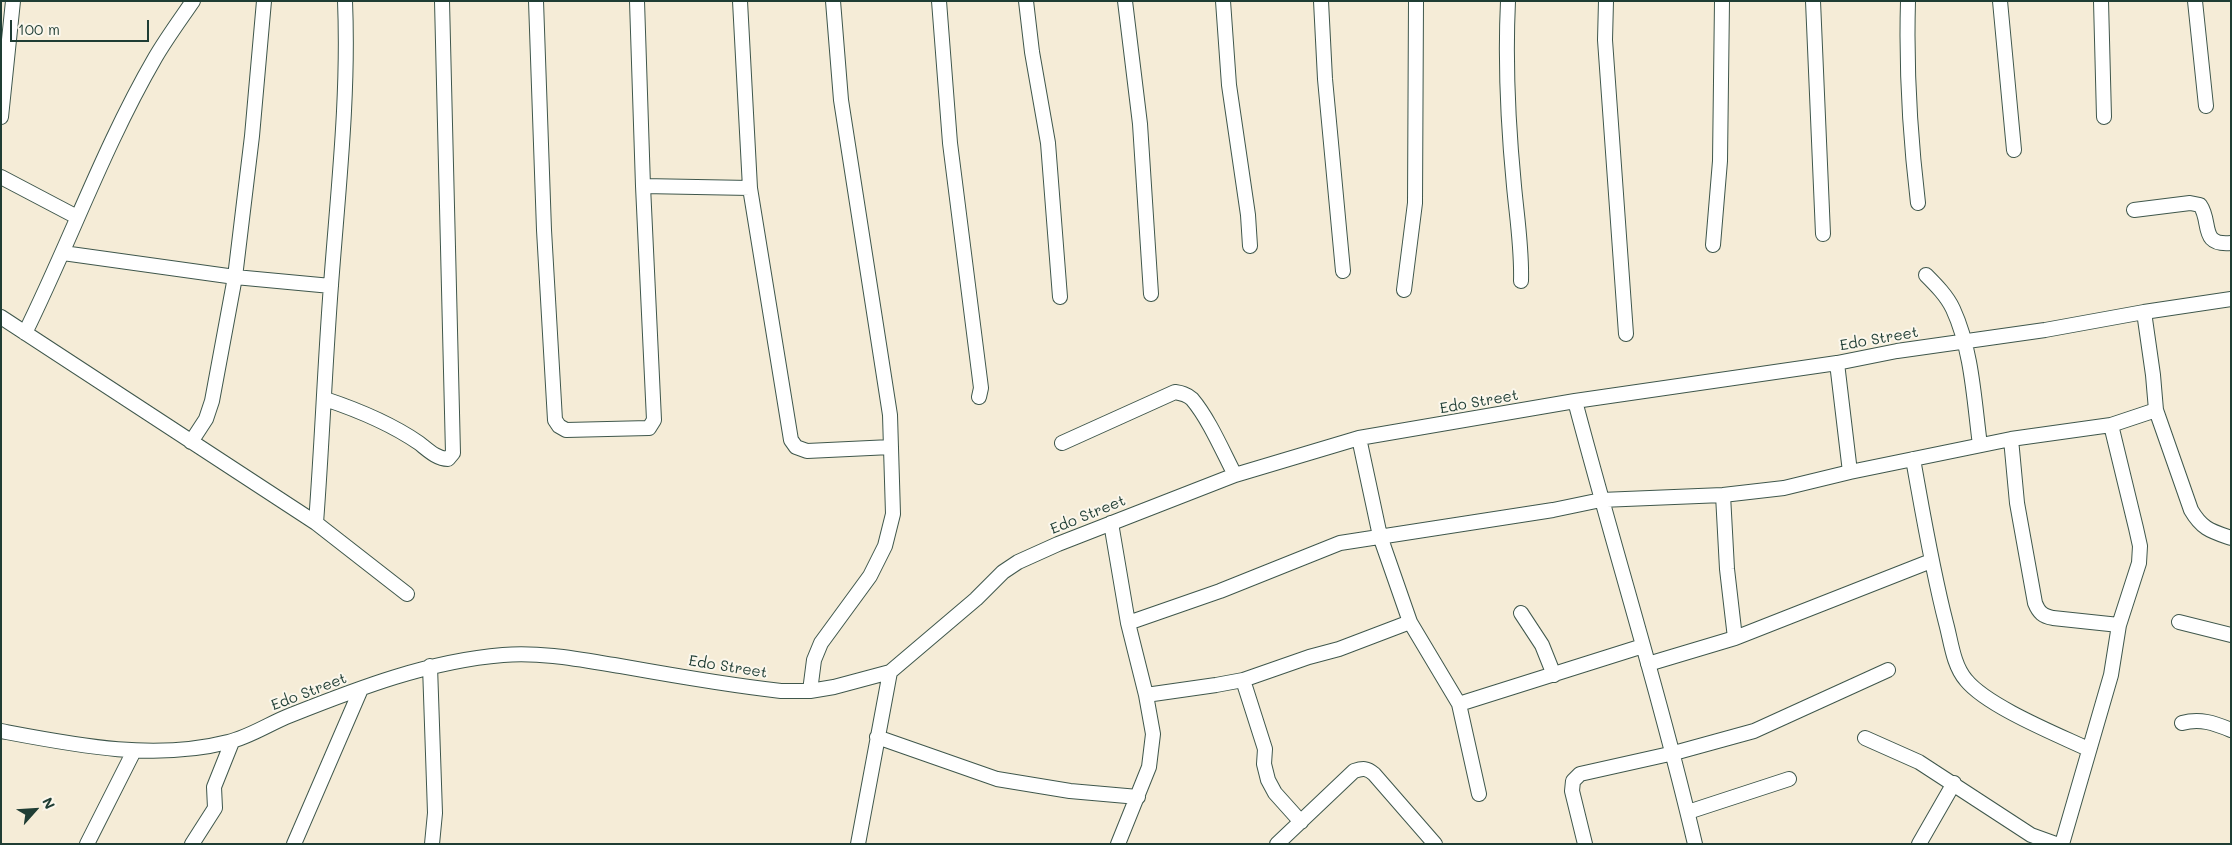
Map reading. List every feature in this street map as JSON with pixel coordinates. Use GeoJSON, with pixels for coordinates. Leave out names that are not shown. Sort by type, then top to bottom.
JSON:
{"type":"FeatureCollection","features":[{"type":"Feature","properties":{"kind":"street"},"geometry":{"type":"LineString","coordinates":[[1,117],[13,1]]}},
{"type":"Feature","properties":{"kind":"street"},"geometry":{"type":"LineString","coordinates":[[25,333],[63,252],[77,217],[155,58],[193,1]]}},
{"type":"Feature","properties":{"kind":"street"},"geometry":{"type":"LineString","coordinates":[[191,442],[206,419],[212,401],[235,276],[252,136],[264,1]]}},
{"type":"Feature","properties":{"kind":"street"},"geometry":{"type":"LineString","coordinates":[[316,524],[339,191],[346,44],[345,1]]}},
{"type":"Feature","properties":{"kind":"street"},"geometry":{"type":"LineString","coordinates":[[325,399],[366,413],[407,435],[441,459],[448,459],[454,453],[442,1]]}},
{"type":"Feature","properties":{"kind":"street"},"geometry":{"type":"LineString","coordinates":[[536,1],[544,230],[555,420],[559,426],[566,430],[649,428],[653,425],[654,420],[643,186],[637,1]]}},
{"type":"Feature","properties":{"kind":"street"},"geometry":{"type":"LineString","coordinates":[[740,1],[750,188],[790,440],[796,447],[807,451],[891,447]]}},
{"type":"Feature","properties":{"kind":"street"},"geometry":{"type":"LineString","coordinates":[[810,691],[814,660],[821,643],[870,576],[885,546],[893,514],[890,415],[840,100],[834,1]]}},
{"type":"Feature","properties":{"kind":"street"},"geometry":{"type":"LineString","coordinates":[[939,1],[950,143],[982,388],[979,397]]}},
{"type":"Feature","properties":{"kind":"street"},"geometry":{"type":"LineString","coordinates":[[1026,1],[1032,52],[1048,143],[1060,297]]}},
{"type":"Feature","properties":{"kind":"street"},"geometry":{"type":"LineString","coordinates":[[1125,1],[1140,124],[1151,294]]}},
{"type":"Feature","properties":{"kind":"street"},"geometry":{"type":"LineString","coordinates":[[1223,1],[1229,85],[1248,215],[1250,246]]}},
{"type":"Feature","properties":{"kind":"street"},"geometry":{"type":"LineString","coordinates":[[1321,1],[1328,118],[1343,271]]}},
{"type":"Feature","properties":{"kind":"street"},"geometry":{"type":"LineString","coordinates":[[1404,290],[1415,204],[1416,1]]}},
{"type":"Feature","properties":{"kind":"street"},"geometry":{"type":"LineString","coordinates":[[1508,1],[1506,91],[1514,188],[1520,230],[1521,281]]}},
{"type":"Feature","properties":{"kind":"street"},"geometry":{"type":"LineString","coordinates":[[1606,1],[1605,40],[1626,334]]}},
{"type":"Feature","properties":{"kind":"street"},"geometry":{"type":"LineString","coordinates":[[1713,245],[1720,161],[1722,1]]}},
{"type":"Feature","properties":{"kind":"street"},"geometry":{"type":"LineString","coordinates":[[1813,1],[1823,234]]}},
{"type":"Feature","properties":{"kind":"street"},"geometry":{"type":"LineString","coordinates":[[1908,1],[1906,44],[1911,146],[1918,203]]}},
{"type":"Feature","properties":{"kind":"street"},"geometry":{"type":"LineString","coordinates":[[2000,1],[2014,150]]}},
{"type":"Feature","properties":{"kind":"street"},"geometry":{"type":"LineString","coordinates":[[2101,1],[2104,117]]}},
{"type":"Feature","properties":{"kind":"street"},"geometry":{"type":"LineString","coordinates":[[2195,1],[2206,106]]}},
{"type":"Feature","properties":{"kind":"street"},"geometry":{"type":"LineString","coordinates":[[1,177],[77,217]]}},
{"type":"Feature","properties":{"kind":"street"},"geometry":{"type":"LineString","coordinates":[[643,186],[750,188]]}},
{"type":"Feature","properties":{"kind":"street"},"geometry":{"type":"LineString","coordinates":[[2134,210],[2190,203],[2200,205],[2204,210],[2208,233],[2213,240],[2220,244],[2231,243]]}},
{"type":"Feature","properties":{"kind":"street"},"geometry":{"type":"LineString","coordinates":[[63,252],[235,276],[331,286]]}},
{"type":"Feature","properties":{"kind":"street"},"geometry":{"type":"LineString","coordinates":[[1926,275],[1941,291],[1952,307],[1965,341],[1980,445]]}},
{"type":"Feature","properties":{"kind":"street","name":"Edo Street"},"geometry":{"type":"LineString","coordinates":[[1,731],[134,751],[166,751],[232,742],[289,716],[430,666],[504,654],[550,655],[781,691],[810,691],[860,682],[890,672],[969,605],[1010,567],[1111,522],[1234,475],[1359,438],[1575,401],[1837,363],[1897,351],[2045,330],[2231,299]]}},
{"type":"Feature","properties":{"kind":"street"},"geometry":{"type":"LineString","coordinates":[[2144,312],[2154,375],[2156,410],[2191,510],[2199,523],[2211,531],[2231,538]]}},
{"type":"Feature","properties":{"kind":"street"},"geometry":{"type":"LineString","coordinates":[[1,317],[316,524],[407,594]]}},
{"type":"Feature","properties":{"kind":"street"},"geometry":{"type":"LineString","coordinates":[[1837,363],[1850,472]]}},
{"type":"Feature","properties":{"kind":"street"},"geometry":{"type":"LineString","coordinates":[[1062,443],[1175,392],[1183,393],[1192,399],[1197,407],[1217,440],[1234,475]]}},
{"type":"Feature","properties":{"kind":"street"},"geometry":{"type":"LineString","coordinates":[[1575,401],[1601,500],[1674,753],[1695,844]]}},
{"type":"Feature","properties":{"kind":"street"},"geometry":{"type":"LineString","coordinates":[[1128,623],[1220,591],[1340,543],[1553,510],[1601,500],[1723,495],[1784,488],[1850,472],[2011,439],[2112,425],[2156,410]]}},
{"type":"Feature","properties":{"kind":"street"},"geometry":{"type":"LineString","coordinates":[[2062,844],[2111,675],[2119,625],[2139,563],[2140,546],[2112,425]]}},
{"type":"Feature","properties":{"kind":"street"},"geometry":{"type":"LineString","coordinates":[[1359,438],[1380,536],[1410,622],[1459,704],[1479,794]]}},
{"type":"Feature","properties":{"kind":"street"},"geometry":{"type":"LineString","coordinates":[[2011,439],[2017,503],[2038,612],[2045,617],[2119,625]]}},
{"type":"Feature","properties":{"kind":"street"},"geometry":{"type":"LineString","coordinates":[[1914,459],[1931,561],[1956,661],[1965,679],[1979,693],[2028,720],[2088,749]]}},
{"type":"Feature","properties":{"kind":"street"},"geometry":{"type":"LineString","coordinates":[[1723,495],[1727,569],[1735,638]]}},
{"type":"Feature","properties":{"kind":"street"},"geometry":{"type":"LineString","coordinates":[[1111,522],[1128,623],[1146,694],[1152,734],[1149,767],[1118,844]]}},
{"type":"Feature","properties":{"kind":"street"},"geometry":{"type":"LineString","coordinates":[[1648,664],[1735,638],[1931,561]]}},
{"type":"Feature","properties":{"kind":"street"},"geometry":{"type":"LineString","coordinates":[[1521,613],[1542,645],[1554,675]]}},
{"type":"Feature","properties":{"kind":"street"},"geometry":{"type":"LineString","coordinates":[[1146,694],[1216,686],[1243,680],[1308,657],[1339,649],[1410,622]]}},
{"type":"Feature","properties":{"kind":"street"},"geometry":{"type":"LineString","coordinates":[[2179,622],[2231,635]]}},
{"type":"Feature","properties":{"kind":"street"},"geometry":{"type":"LineString","coordinates":[[1459,704],[1643,646]]}},
{"type":"Feature","properties":{"kind":"street"},"geometry":{"type":"LineString","coordinates":[[430,666],[435,814],[432,844]]}},
{"type":"Feature","properties":{"kind":"street"},"geometry":{"type":"LineString","coordinates":[[1586,844],[1572,791],[1573,781],[1580,774],[1674,753],[1754,731],[1888,670]]}},
{"type":"Feature","properties":{"kind":"street"},"geometry":{"type":"LineString","coordinates":[[858,844],[890,672]]}},
{"type":"Feature","properties":{"kind":"street"},"geometry":{"type":"LineString","coordinates":[[1243,680],[1265,749],[1264,764],[1268,780],[1276,793],[1301,822]]}},
{"type":"Feature","properties":{"kind":"street"},"geometry":{"type":"LineString","coordinates":[[294,844],[361,689]]}},
{"type":"Feature","properties":{"kind":"street"},"geometry":{"type":"LineString","coordinates":[[2182,724],[2193,720],[2202,721],[2231,730]]}},
{"type":"Feature","properties":{"kind":"street"},"geometry":{"type":"LineString","coordinates":[[877,737],[997,779],[1070,791],[1138,797]]}},
{"type":"Feature","properties":{"kind":"street"},"geometry":{"type":"LineString","coordinates":[[1865,738],[1919,762],[1954,783],[2029,839],[2056,844]]}},
{"type":"Feature","properties":{"kind":"street"},"geometry":{"type":"LineString","coordinates":[[192,844],[215,808],[214,787],[232,742]]}},
{"type":"Feature","properties":{"kind":"street"},"geometry":{"type":"LineString","coordinates":[[88,844],[134,751]]}},
{"type":"Feature","properties":{"kind":"street"},"geometry":{"type":"LineString","coordinates":[[1277,844],[1354,771],[1361,768],[1369,769],[1435,844]]}},
{"type":"Feature","properties":{"kind":"street"},"geometry":{"type":"LineString","coordinates":[[1688,812],[1789,779]]}},
{"type":"Feature","properties":{"kind":"street"},"geometry":{"type":"LineString","coordinates":[[1920,844],[1954,783]]}}]}
